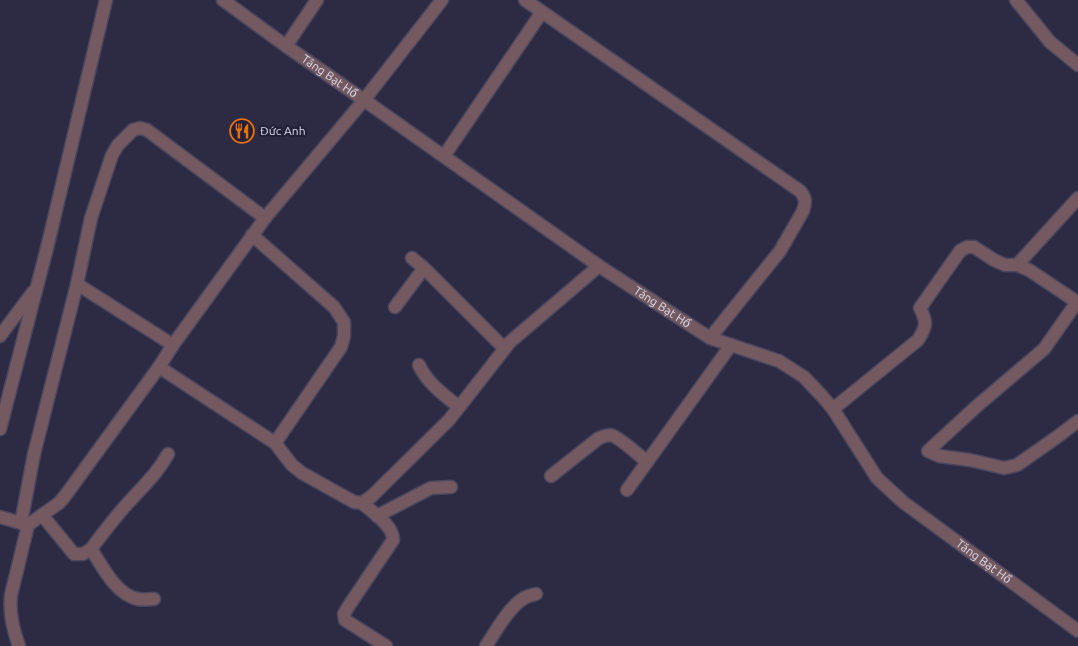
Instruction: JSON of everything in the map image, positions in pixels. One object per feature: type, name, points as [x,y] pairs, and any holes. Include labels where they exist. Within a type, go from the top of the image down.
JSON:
[{"type":"street","points":[[0,430],[106,0]]},
{"type":"street","name":"Tăng Bạt Hổ","points":[[223,0],[599,266],[710,338],[779,361],[804,377],[833,409],[877,478],[903,502],[1078,630]]},
{"type":"street","points":[[286,46],[317,0]]},
{"type":"street","points":[[0,517],[24,524],[42,515],[59,503],[65,496],[252,235],[364,100],[442,0]]},
{"type":"street","points":[[525,0],[800,191],[804,196],[803,211],[780,251],[710,338]]},
{"type":"street","points":[[1016,0],[1050,42],[1078,65]]},
{"type":"street","points":[[444,156],[542,12]]},
{"type":"street","points":[[19,646],[15,636],[10,606],[34,454],[77,284],[91,218],[112,155],[118,145],[133,130],[140,128],[147,130],[265,218]]},
{"type":"street","points":[[1017,266],[1078,198]]},
{"type":"street","points":[[252,235],[334,307],[344,322],[344,336],[341,347],[275,443]]},
{"type":"street","points":[[833,409],[918,340],[926,325],[920,308],[960,251],[967,247],[974,247],[994,260],[1006,265],[1029,270],[1077,302],[1044,349],[928,451],[939,456],[970,460],[1004,468],[1017,465],[1078,421]]},
{"type":"street","points":[[412,258],[504,348]]},
{"type":"street","points":[[159,367],[275,443],[292,465],[302,474],[354,502],[362,503],[368,500],[449,420],[510,342],[599,266]]},
{"type":"street","points":[[394,307],[424,268]]},
{"type":"street","points":[[77,284],[173,345]]},
{"type":"street","points":[[0,336],[36,288]]},
{"type":"street","points":[[627,490],[731,346]]},
{"type":"street","points":[[419,365],[422,373],[430,383],[459,407]]},
{"type":"street","points":[[552,476],[604,436],[611,435],[617,438],[647,462]]},
{"type":"street","points":[[42,515],[74,554],[84,554],[91,549],[128,503],[152,479],[168,454]]},
{"type":"street","points":[[377,516],[431,488],[451,487]]},
{"type":"street","points":[[362,503],[389,527],[394,534],[393,540],[344,614],[345,620],[386,646]]},
{"type":"street","points":[[91,549],[114,585],[130,597],[139,600],[154,599]]},
{"type":"street","points":[[486,646],[519,601],[526,596],[536,594]]},
{"type":"place","name":"Đức Anh","points":[[242,131]]}]
